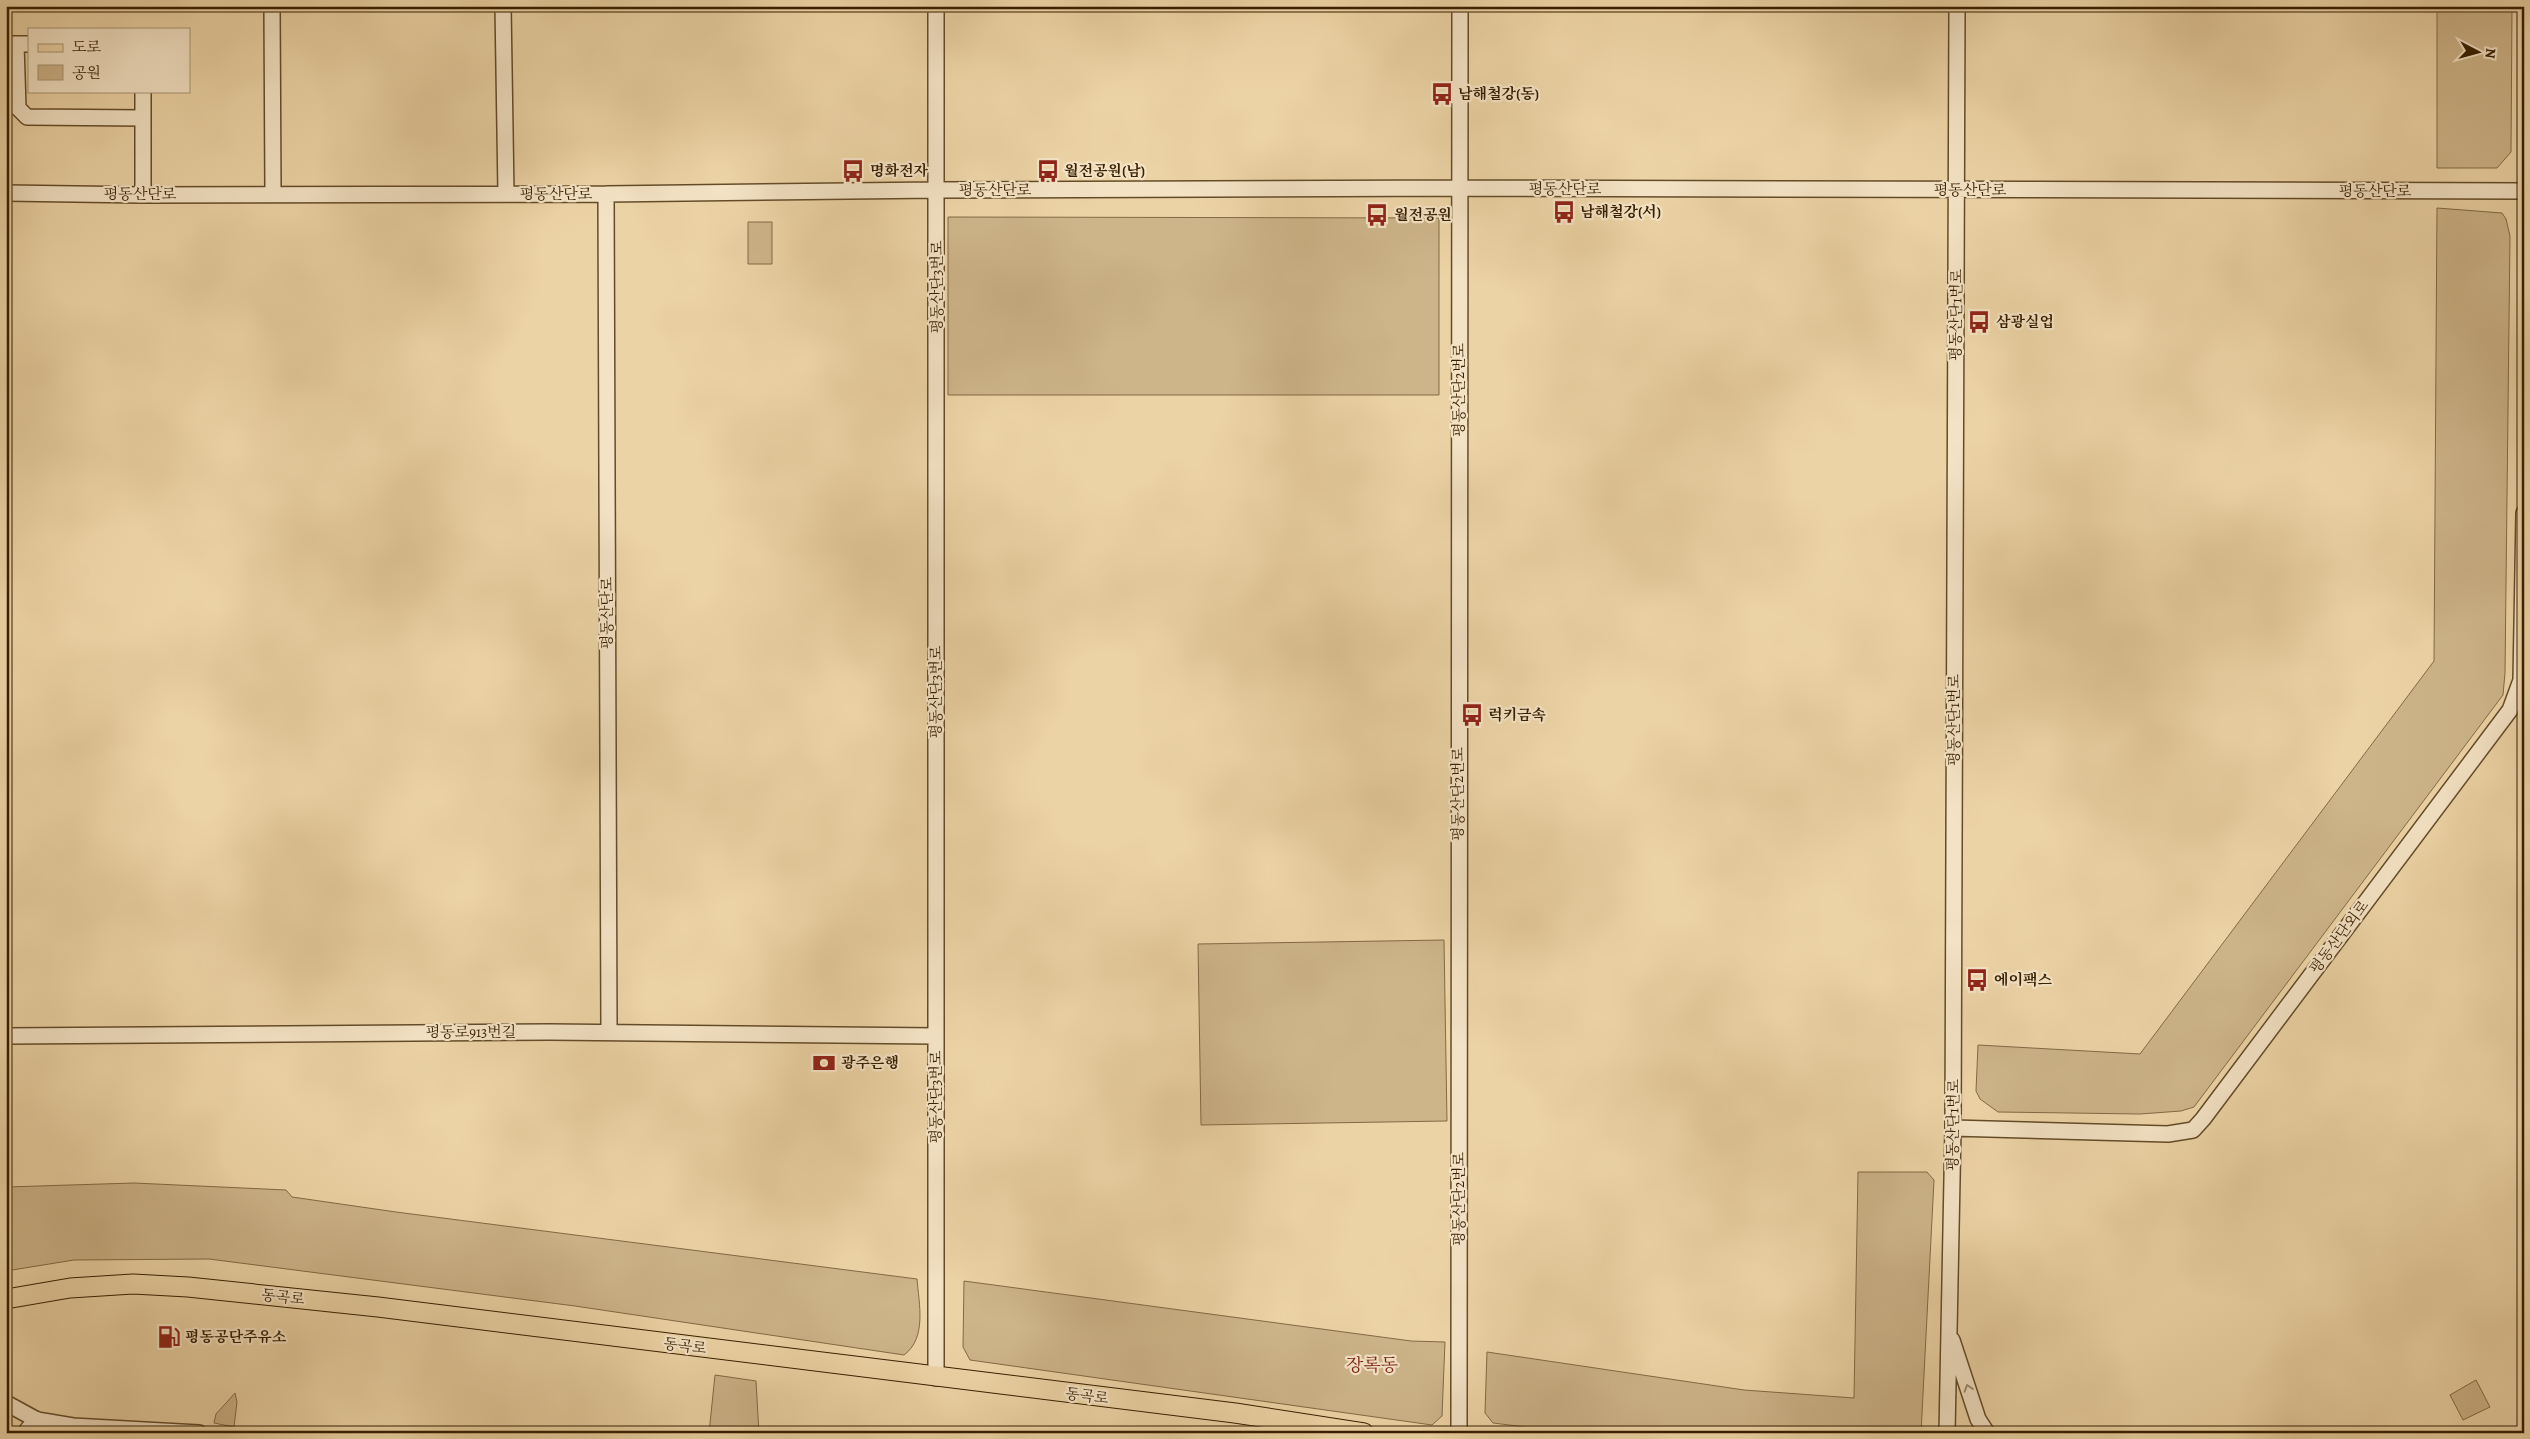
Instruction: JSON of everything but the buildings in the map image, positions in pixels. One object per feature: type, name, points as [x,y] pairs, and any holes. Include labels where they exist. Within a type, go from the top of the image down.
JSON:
[{"type":"main road","name":"동곡로","points":[[6,1299],[70,1288],[134,1284],[188,1287],[378,1307],[936,1378],[1235,1413],[1364,1433]]},
{"type":"street","points":[[272,6],[273,194]]},
{"type":"street","name":"평동산단로","points":[[503,6],[506,194]]},
{"type":"street","name":"평동산단3번로","points":[[936,6],[936,1378]]},
{"type":"street","name":"평동산단2번로","points":[[1459,1433],[1458,560],[1460,6]]},
{"type":"street","name":"평동산단1번로","points":[[1947,1433],[1953,1128],[1958,190],[1957,6]]},
{"type":"street","points":[[17,44],[18,108],[27,117],[143,118]]},
{"type":"street","points":[[143,92],[143,195]]},
{"type":"street","name":"평동산단로","points":[[6,193],[143,195],[606,194],[937,190],[1460,188],[2524,191]]},
{"type":"street","name":"평동산단로","points":[[606,194],[608,1032]]},
{"type":"street","name":"평동산단외로","points":[[1953,1128],[2168,1134],[2193,1130],[2204,1119],[2510,710],[2522,680],[2524,513]]},
{"type":"street","name":"평동로913번길","points":[[6,1036],[608,1032],[936,1036]]},
{"type":"street","points":[[1949,1329],[1978,1419],[1987,1433]]},
{"type":"street","points":[[6,1403],[36,1419],[73,1426],[199,1433]]},
{"type":"street","points":[[26,1433],[36,1419]]},
{"type":"green space","points":[[2437,6],[2512,6],[2511,152],[2497,168],[2437,168]]},
{"type":"green space","points":[[2437,208],[2502,213],[2506,219],[2510,236],[2505,673],[2503,695],[2194,1107],[2181,1111],[2140,1114],[1998,1112],[1980,1099],[1976,1091],[1978,1045],[2140,1054],[2434,661]]},
{"type":"green space","points":[[948,217],[1439,218],[1439,395],[948,395]]},
{"type":"green space","points":[[748,222],[772,222],[772,264],[748,264]]},
{"type":"green space","points":[[1444,940],[1447,1121],[1201,1125],[1198,944]]},
{"type":"green space","points":[[1858,1172],[1927,1172],[1934,1180],[1921,1433],[1574,1433],[1493,1423],[1485,1413],[1487,1352],[1744,1390],[1854,1398]]},
{"type":"green space","points":[[134,1183],[286,1190],[292,1197],[396,1212],[917,1279],[920,1310],[919,1330],[911,1348],[904,1355],[575,1306],[209,1259],[74,1260],[6,1271],[6,1187]]},
{"type":"green space","points":[[964,1281],[1411,1341],[1445,1342],[1442,1416],[1432,1425],[970,1360],[963,1347]]},
{"type":"green space","points":[[715,1375],[756,1381],[759,1433],[709,1433]]},
{"type":"green space","points":[[2476,1380],[2490,1407],[2463,1420],[2450,1395]]},
{"type":"green space","points":[[235,1393],[237,1402],[234,1427],[214,1423],[216,1414]]},
{"type":"place","name":"남해철강(동)","points":[[1442,94]]},
{"type":"place","name":"명화전자","points":[[853,171]]},
{"type":"place","name":"월전공원(남)","points":[[1048,171]]},
{"type":"place","name":"남해철강(서)","points":[[1564,212]]},
{"type":"place","name":"월전공원","points":[[1377,215]]},
{"type":"place","name":"삼광실업","points":[[1979,322]]},
{"type":"place","name":"럭키금속","points":[[1472,715]]},
{"type":"place","name":"에이팩스","points":[[1977,980]]},
{"type":"place","name":"광주은행","points":[[824,1063]]},
{"type":"place","name":"평동공단주유소","points":[[169,1337]]},
{"type":"district","name":"장록동","points":[[1372,1365]]}]
